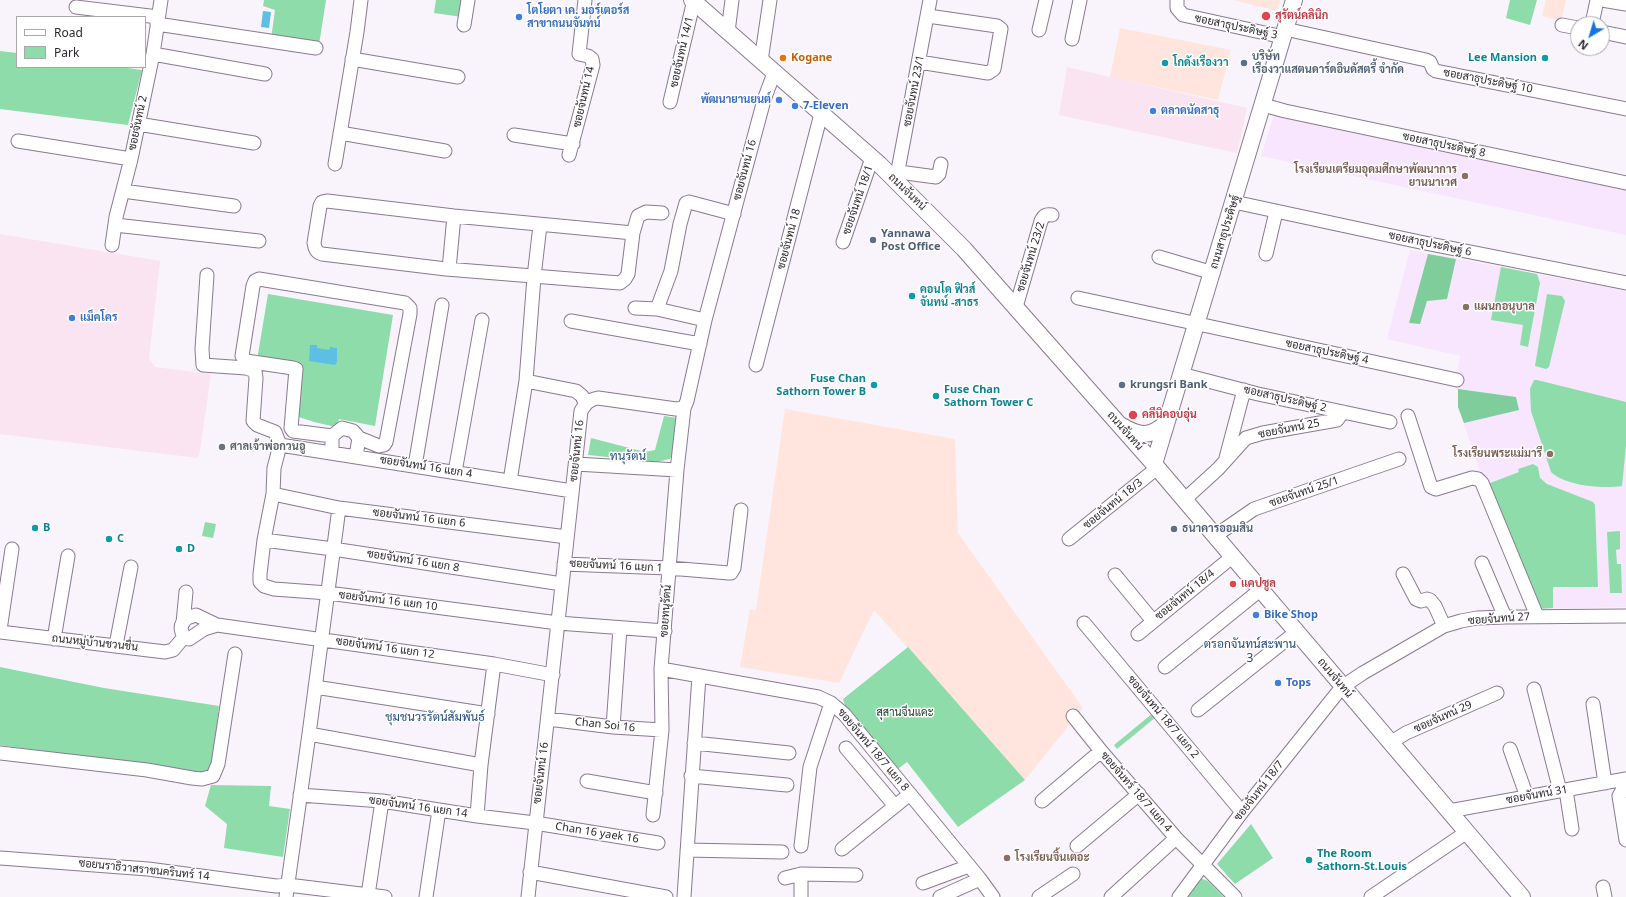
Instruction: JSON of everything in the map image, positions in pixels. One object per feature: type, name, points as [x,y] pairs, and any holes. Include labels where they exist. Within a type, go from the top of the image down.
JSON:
[{"type":"main road","name":"ถนนจันทน์","points":[[693,0],[821,114],[872,158],[897,176],[1016,307],[1156,466],[1342,687],[1467,832],[1518,896]]},
{"type":"main road","name":"ถนนสาธุประดิษฐ์","points":[[1156,466],[1166,423],[1294,0]]},
{"type":"main road","points":[[1118,423],[1136,433],[1146,434],[1158,430],[1166,423]]},
{"type":"street","name":"ซอยจันทน์ 2","points":[[112,245],[115,225],[153,54],[161,0]]},
{"type":"street","points":[[335,164],[361,0]]},
{"type":"street","points":[[464,25],[468,0]]},
{"type":"street","name":"ซอยจันทน์ 14","points":[[514,135],[571,150],[593,65],[592,59],[588,56],[579,54],[585,0]]},
{"type":"street","name":"ซอยจันทน์ 14/1","points":[[670,102],[693,0]]},
{"type":"street","points":[[728,32],[732,0]]},
{"type":"street","points":[[761,60],[770,0]]},
{"type":"street","name":"ซอยจันทน์ 23/1","points":[[897,176],[930,0]]},
{"type":"street","points":[[1039,30],[1046,0]]},
{"type":"street","points":[[1072,39],[1080,0]]},
{"type":"street","name":"ซอยสาธุประดิษฐ์ 3","points":[[1177,0],[1177,8],[1183,16],[1284,33]]},
{"type":"street","points":[[1593,16],[1596,0]]},
{"type":"street","points":[[1602,0],[1626,4]]},
{"type":"street","points":[[76,7],[128,16]]},
{"type":"street","points":[[919,62],[988,73],[994,69],[1001,29],[997,26],[928,16]]},
{"type":"street","points":[[146,19],[316,48]]},
{"type":"street","points":[[1562,25],[1570,26]]},
{"type":"street","name":"ซอยสาธุประดิษฐ์ 10","points":[[1284,33],[1426,60],[1430,62],[1433,69],[1436,71],[1626,109]]},
{"type":"street","points":[[1610,34],[1626,38]]},
{"type":"street","points":[[153,54],[265,74]]},
{"type":"street","points":[[352,59],[458,77]]},
{"type":"street","name":"ซอยจันทน์ 16","points":[[684,408],[705,320],[764,100],[774,73]]},
{"type":"street","name":"ซอยสาธุประดิษฐ์ 8","points":[[1263,105],[1285,111],[1626,183]]},
{"type":"street","name":"ซอยจันทน์ 18","points":[[756,365],[821,114]]},
{"type":"street","points":[[138,124],[254,143]]},
{"type":"street","points":[[340,133],[446,151]]},
{"type":"street","points":[[18,141],[130,159]]},
{"type":"street","name":"ซอยจันทน์ 18/1","points":[[843,242],[872,158]]},
{"type":"street","points":[[897,176],[936,177],[939,174],[941,164]]},
{"type":"street","points":[[123,191],[234,206]]},
{"type":"street","points":[[633,233],[454,216],[327,200],[322,202],[320,206],[314,243],[315,249],[322,254],[534,278],[620,283],[628,274],[633,233],[638,216],[646,212],[662,213]]},
{"type":"street","points":[[657,309],[672,271],[685,204],[689,202],[734,214]]},
{"type":"street","name":"ซอยสาธุประดิษฐ์ 6","points":[[1234,202],[1442,247],[1626,283]]},
{"type":"street","points":[[1266,254],[1276,212]]},
{"type":"street","name":"ซอยจันทน์ 23/2","points":[[1016,307],[1041,221],[1043,216],[1047,214],[1052,215]]},
{"type":"street","points":[[449,269],[454,216]]},
{"type":"street","points":[[115,225],[259,241]]},
{"type":"street","points":[[510,481],[526,381],[534,278],[540,225]]},
{"type":"street","points":[[1159,257],[1212,273]]},
{"type":"street","points":[[207,275],[202,349],[203,365],[246,368],[254,371],[256,378],[253,421],[257,425],[275,432],[280,445],[274,468],[273,494],[264,540]]},
{"type":"street","points":[[259,279],[405,303],[410,308],[386,442],[384,445],[379,446],[359,438],[353,431],[342,428],[332,436],[293,431],[291,428],[296,369],[246,361],[243,359],[242,356],[255,281],[259,279]]},
{"type":"street","name":"ซอยสาธุประดิษฐ์ 4","points":[[1078,298],[1196,325],[1457,380]]},
{"type":"street","points":[[415,466],[442,305]]},
{"type":"street","points":[[635,308],[657,309],[705,320]]},
{"type":"street","points":[[455,472],[482,320]]},
{"type":"street","points":[[572,322],[700,344]]},
{"type":"street","name":"ซอยสาธุประดิษฐ์ 2","points":[[1181,374],[1244,390],[1390,422]]},
{"type":"street","points":[[526,381],[576,391],[582,396],[586,403],[590,399],[598,398],[676,409],[684,408]]},
{"type":"street","points":[[1226,460],[1244,390]]},
{"type":"street","name":"ซอยจันทน์ 16","points":[[528,897],[581,411],[586,403]]},
{"type":"street","name":"ซอยทนุรัตน์","points":[[652,815],[656,792],[662,730],[661,669],[677,470],[684,408]]},
{"type":"street","name":"ซอยจันทน์ 25","points":[[1184,500],[1226,460],[1246,438],[1263,433],[1337,420],[1343,412]]},
{"type":"street","points":[[1408,416],[1431,487],[1436,489],[1472,478],[1478,479],[1482,483],[1537,616]]},
{"type":"street","points":[[332,436],[332,452]]},
{"type":"street","points":[[356,456],[359,438]]},
{"type":"street","name":"ซอยจันทน์ 16 แยก 4","points":[[280,445],[572,491]]},
{"type":"street","name":"ซอยจันทน์ 25/1","points":[[1215,536],[1254,509],[1399,459]]},
{"type":"street","points":[[576,464],[677,470]]},
{"type":"street","name":"ซอยจันทน์ 18/3","points":[[1069,539],[1156,466]]},
{"type":"street","name":"ซอยจันทน์ 16 แยก 6","points":[[273,494],[339,508],[567,537]]},
{"type":"street","points":[[287,891],[339,508]]},
{"type":"street","name":"ซอยจันทน์ 16 แยก 1","points":[[564,564],[669,568],[731,573],[734,568],[741,510]]},
{"type":"street","name":"ซอยจันทน์ 16 แยก 8","points":[[264,540],[562,584]]},
{"type":"street","name":"ซอยจันทน์ 16 แยก 10","points":[[264,540],[260,582],[263,585],[274,588],[328,593],[558,623],[665,631]]},
{"type":"street","points":[[0,631],[12,549]]},
{"type":"street","points":[[54,639],[68,556]]},
{"type":"street","name":"ซอยจันทน์ 18/4","points":[[1138,634],[1232,557]]},
{"type":"street","points":[[1482,563],[1505,617]]},
{"type":"street","points":[[116,645],[131,567]]},
{"type":"street","points":[[1403,574],[1416,599],[1421,601],[1427,599],[1433,603],[1444,626]]},
{"type":"street","points":[[1115,575],[1153,621]]},
{"type":"street","points":[[1165,667],[1260,590]]},
{"type":"street","points":[[184,637],[181,632],[186,592]]},
{"type":"street","points":[[183,623],[187,618],[196,615],[217,625]]},
{"type":"street","name":"ซอยจันทน์ 27","points":[[1342,687],[1363,673],[1444,626],[1477,618],[1626,616]]},
{"type":"street","name":"ซอยจันทน์ 18/7 แยก 2","points":[[1084,623],[1242,812]]},
{"type":"street","name":"ถนนหมู่บ้านชวนชื่น","points":[[0,631],[165,652],[173,650],[184,637],[189,639],[204,629],[217,625]]},
{"type":"street","name":"ซอยจันทน์ 16 แยก 12","points":[[217,625],[494,664],[553,675]]},
{"type":"street","points":[[613,727],[620,628]]},
{"type":"street","points":[[1198,710],[1296,632]]},
{"type":"street","points":[[0,753],[147,770],[192,778],[202,779],[213,776],[218,764],[235,654]]},
{"type":"street","points":[[477,816],[481,764],[494,664]]},
{"type":"street","name":"ซอยจันทน์ 18/7 แยก 8","points":[[661,669],[818,697],[831,703],[844,714],[980,879],[993,897]]},
{"type":"street","points":[[684,897],[691,776],[699,676]]},
{"type":"street","points":[[315,686],[488,714]]},
{"type":"street","name":"ซอยจันทน์ 18/7","points":[[1178,897],[1242,812],[1342,687]]},
{"type":"street","points":[[1534,689],[1563,790],[1572,829]]},
{"type":"street","name":"ซอยจันทน์ 29","points":[[1390,743],[1406,733],[1497,693]]},
{"type":"street","points":[[801,846],[810,767],[831,703]]},
{"type":"street","points":[[1593,704],[1605,783]]},
{"type":"street","name":"ซอยจันทร์ 18/7 แยก 4","points":[[1074,716],[1101,751],[1176,838],[1235,897]]},
{"type":"street","name":"Chan Soi 16","points":[[548,719],[613,727],[662,730]]},
{"type":"street","points":[[309,734],[481,764]]},
{"type":"street","points":[[694,743],[789,752]]},
{"type":"street","points":[[846,748],[895,806]]},
{"type":"street","points":[[1510,749],[1527,796]]},
{"type":"street","points":[[1042,801],[1101,751]]},
{"type":"street","points":[[691,776],[786,785]]},
{"type":"street","points":[[1624,780],[1623,789],[1619,796],[1626,840]]},
{"type":"street","name":"ซอยจันทน์ 31","points":[[1449,811],[1624,780]]},
{"type":"street","points":[[587,782],[656,792]]},
{"type":"street","points":[[842,849],[910,794]]},
{"type":"street","points":[[1077,846],[1139,794]]},
{"type":"street","name":"ซอยจันทน์ 16 แยก 14","points":[[300,795],[382,801],[477,816],[535,823]]},
{"type":"street","points":[[368,895],[382,801]]},
{"type":"street","points":[[426,897],[439,810]]},
{"type":"street","name":"Chan 16 yaek 16","points":[[535,823],[658,843]]},
{"type":"street","points":[[1371,897],[1467,832]]},
{"type":"street","points":[[1111,897],[1176,838]]},
{"type":"street","points":[[687,850],[782,852]]},
{"type":"street","name":"ซอยนราธิวาสราชนครินทร์ 14","points":[[0,858],[148,869],[276,886],[287,891],[385,897]]},
{"type":"street","points":[[923,883],[969,866]]},
{"type":"street","points":[[530,872],[666,897]]},
{"type":"street","points":[[801,874],[801,897]]},
{"type":"street","points":[[785,878],[801,874],[856,875]]},
{"type":"street","points":[[1038,897],[1073,874]]},
{"type":"street","points":[[940,897],[980,879]]},
{"type":"shaded area","points":[[1234,0],[1280,0],[1277,11]]},
{"type":"shaded area","points":[[1546,0],[1566,0],[1561,21],[1542,16]]},
{"type":"shaded area","name":"โกดังเรืองวา","points":[[1120,28],[1231,50],[1218,100],[1110,77]]},
{"type":"shaded area","name":"ตลาดนัดสาธุ","points":[[1067,67],[1247,108],[1237,153],[1059,115]]},
{"type":"shaded area","name":"โรงเรียนเตรียมอุดมศึกษาพัฒนาการ ยานนาเวศ","points":[[1275,112],[1626,186],[1626,235],[1261,156]]},
{"type":"shaded area","name":"แม็คโคร","points":[[0,234],[160,261],[149,359],[155,367],[211,374],[198,458],[0,434]]},
{"type":"shaded area","name":"โรงเรียนพระแม่มารี","points":[[1410,250],[1626,291],[1626,607],[1535,609],[1487,492],[1458,407],[1457,374],[1460,356],[1387,339]]},
{"type":"shaded area","points":[[785,409],[955,439],[958,533],[1083,708],[1025,780],[874,610],[839,683],[740,667],[750,609],[756,610]]},
{"type":"green space","points":[[264,0],[326,0],[319,45],[271,39],[275,10],[263,6]]},
{"type":"green space","points":[[436,0],[464,0],[462,17],[434,13]]},
{"type":"green space","points":[[1510,0],[1537,0],[1530,25],[1506,18]]},
{"type":"green space","points":[[0,51],[16,53],[16,68],[127,68],[142,70],[128,125],[0,109]]},
{"type":"green space","points":[[1428,254],[1456,259],[1447,299],[1427,301],[1420,324],[1409,323]]},
{"type":"green space","points":[[1501,267],[1537,274],[1540,283],[1528,347],[1520,345],[1523,325],[1491,320]]},
{"type":"green space","points":[[268,294],[393,315],[375,426],[339,419],[336,427],[296,416],[300,371],[257,360]]},
{"type":"green space","points":[[1547,294],[1562,296],[1565,301],[1549,367],[1546,369],[1535,366]]},
{"type":"green space","points":[[1534,380],[1626,402],[1626,446],[1622,486],[1595,487],[1566,481],[1551,472],[1531,411],[1530,389]]},
{"type":"green space","points":[[1458,389],[1516,397],[1519,410],[1464,423],[1458,407]]},
{"type":"green space","points":[[664,416],[677,418],[675,448],[670,459],[656,462],[588,455],[591,438],[645,452],[655,450]]},
{"type":"green space","points":[[1533,464],[1538,467],[1540,478],[1547,484],[1593,502],[1595,505],[1598,587],[1553,587],[1553,608],[1535,609],[1485,485],[1519,472],[1518,469]]},
{"type":"green space","points":[[205,522],[216,524],[213,538],[202,536]]},
{"type":"green space","points":[[1620,531],[1620,549],[1616,550],[1617,564],[1621,564],[1622,593],[1610,593],[1607,532]]},
{"type":"green space","name":"สุสานจีนแคะ","points":[[908,647],[1025,780],[958,827],[907,762],[894,772],[848,715],[843,699]]},
{"type":"green space","points":[[0,667],[104,688],[219,706],[212,765],[203,773],[0,745]]},
{"type":"green space","points":[[1153,713],[1156,717],[1117,749],[1114,745]]},
{"type":"green space","points":[[211,785],[271,786],[269,806],[290,809],[283,857],[224,848],[227,824],[205,806]]},
{"type":"green space","points":[[1251,824],[1273,858],[1235,884],[1217,864]]},
{"type":"green space","points":[[1200,878],[1208,881],[1224,897],[1182,897]]},
{"type":"water","points":[[263,11],[271,12],[269,28],[261,27]]},
{"type":"water","points":[[310,345],[317,345],[317,348],[329,350],[330,347],[337,348],[337,362],[335,365],[309,361]]},
{"type":"place","name":"สุรัตน์คลินิก","points":[[1266,16]]},
{"type":"place","name":"โตโยตา เค. มอร์เตอร์ส สาขาถนนจันทน์","points":[[519,17]]},
{"type":"place","name":"Kogane","points":[[783,58]]},
{"type":"place","name":"Lee Mansion","points":[[1545,58]]},
{"type":"place","name":"โกดังเรืองวา","points":[[1165,63]]},
{"type":"place","name":"บริษัท เรืองวาแสตนดาร์ดอินดัสตรี้ จำกัด","points":[[1244,63]]},
{"type":"place","name":"พัฒนายานยนต์","points":[[779,100]]},
{"type":"place","name":"7-Eleven","points":[[795,106]]},
{"type":"place","name":"ตลาดนัดสาธุ","points":[[1153,111]]},
{"type":"place","name":"โรงเรียนเตรียมอุดมศึกษาพัฒนาการ ยานนาเวศ","points":[[1465,176]]},
{"type":"place","name":"Yannawa Post Office","points":[[873,240]]},
{"type":"place","name":"คอนโด ฟิวส์ จันทน์ -สาธร","points":[[912,296]]},
{"type":"place","name":"แผนกอนุบาล","points":[[1466,307]]},
{"type":"place","name":"แม็คโคร","points":[[72,318]]},
{"type":"place","name":"Fuse Chan Sathorn Tower B","points":[[874,385]]},
{"type":"place","name":"krungsri Bank","points":[[1122,385]]},
{"type":"place","name":"Fuse Chan Sathorn Tower C","points":[[936,396]]},
{"type":"place","name":"คลีนิคอบอุ่น","points":[[1133,415]]},
{"type":"place","name":"ศาลเจ้าพ่อกวนอู","points":[[222,447]]},
{"type":"place","name":"โรงเรียนพระแม่มารี","points":[[1550,454]]},
{"type":"place","name":"B","points":[[35,528]]},
{"type":"place","name":"ธนาคารออมสิน","points":[[1174,529]]},
{"type":"place","name":"C","points":[[109,539]]},
{"type":"place","name":"D","points":[[179,549]]},
{"type":"place","name":"แคปซูล","points":[[1233,584]]},
{"type":"place","name":"Bike Shop","points":[[1256,615]]},
{"type":"place","name":"Tops","points":[[1278,683]]},
{"type":"place","name":"โรงเรียนจิ้นเตอะ","points":[[1007,858]]},
{"type":"place","name":"The Room Sathorn-St.Louis","points":[[1309,860]]},
{"type":"district","name":"ทนุรัตน์","points":[[628,457]]},
{"type":"district","name":"ตรอกจันทน์สะพาน 3","points":[[1250,652]]},
{"type":"district","name":"ชุมชนวรรัตน์สัมพันธ์","points":[[435,718]]}]
